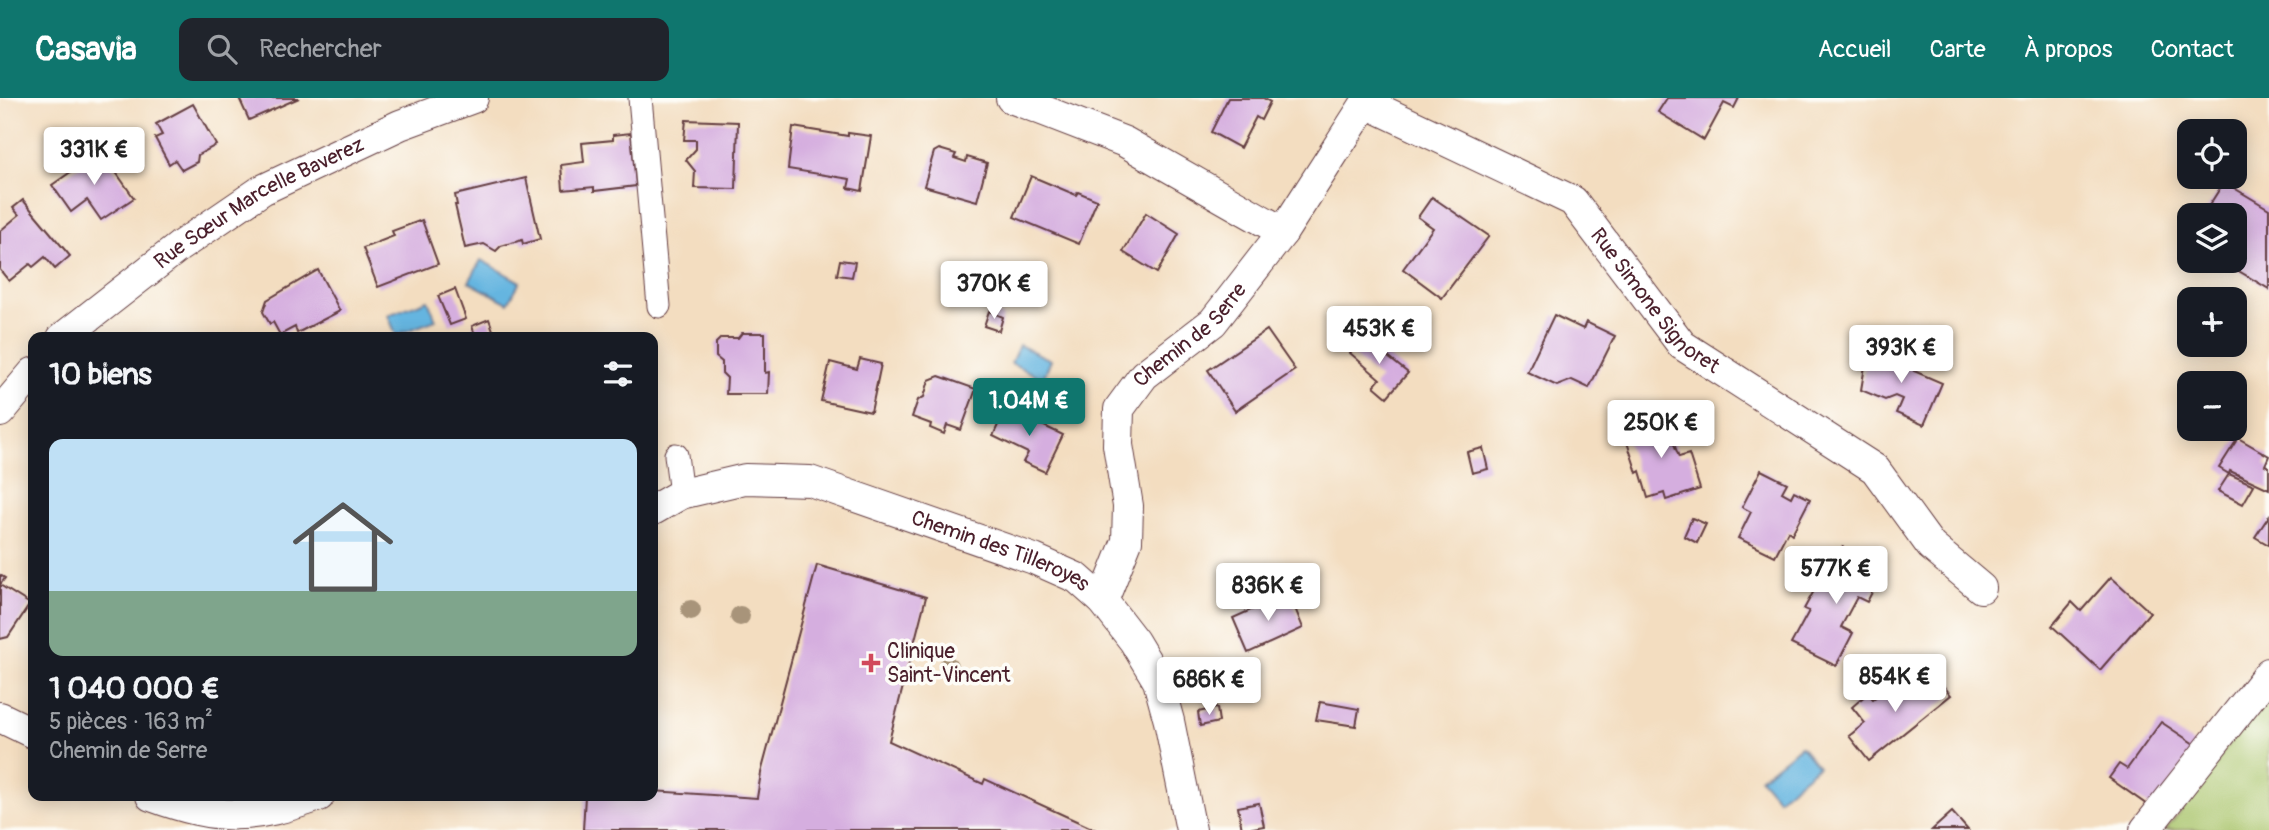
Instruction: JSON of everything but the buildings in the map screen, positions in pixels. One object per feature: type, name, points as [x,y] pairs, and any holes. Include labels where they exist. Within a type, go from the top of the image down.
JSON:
[{"type":"street","name":"Rue Sœur Marcelle Baverez","points":[[70,332],[180,246],[262,190],[400,125],[473,98]]},
{"type":"street","points":[[640,98],[659,306]]},
{"type":"street","points":[[1011,98],[1125,142],[1283,232]]},
{"type":"street","name":"Chemin de Serre","points":[[1103,601],[1127,541],[1128,506],[1118,445],[1119,409],[1144,375],[1213,322],[1283,232],[1368,101]]},
{"type":"street","name":"Rue Simone Signoret","points":[[1368,101],[1573,201],[1682,345],[1875,469],[1931,546],[1981,588]]},
{"type":"street","points":[[0,412],[28,379]]},
{"type":"street","points":[[676,455],[681,494]]},
{"type":"street","name":"Chemin des Tilleroyes","points":[[658,507],[681,494],[745,479],[810,481],[1034,559],[1077,579],[1103,601],[1134,641],[1158,681],[1191,830]]},
{"type":"street","points":[[2146,830],[2269,673]]},
{"type":"street","points":[[0,717],[28,731]]},
{"type":"street","points":[[165,801],[197,812],[243,816],[305,801]]},
{"type":"green space","points":[[2269,689],[2269,830],[2165,830],[2176,817]]},
{"type":"water","points":[[481,260],[520,282],[508,303],[469,282]]},
{"type":"water","points":[[428,300],[436,320],[404,332],[395,332],[388,315]]},
{"type":"water","points":[[1019,345],[1051,360],[1043,379],[1011,363]]},
{"type":"water","points":[[1801,746],[1818,766],[1778,799],[1760,778]]},
{"type":"place","name":"Clinique Saint-Vincent","points":[[871,663]]}]
